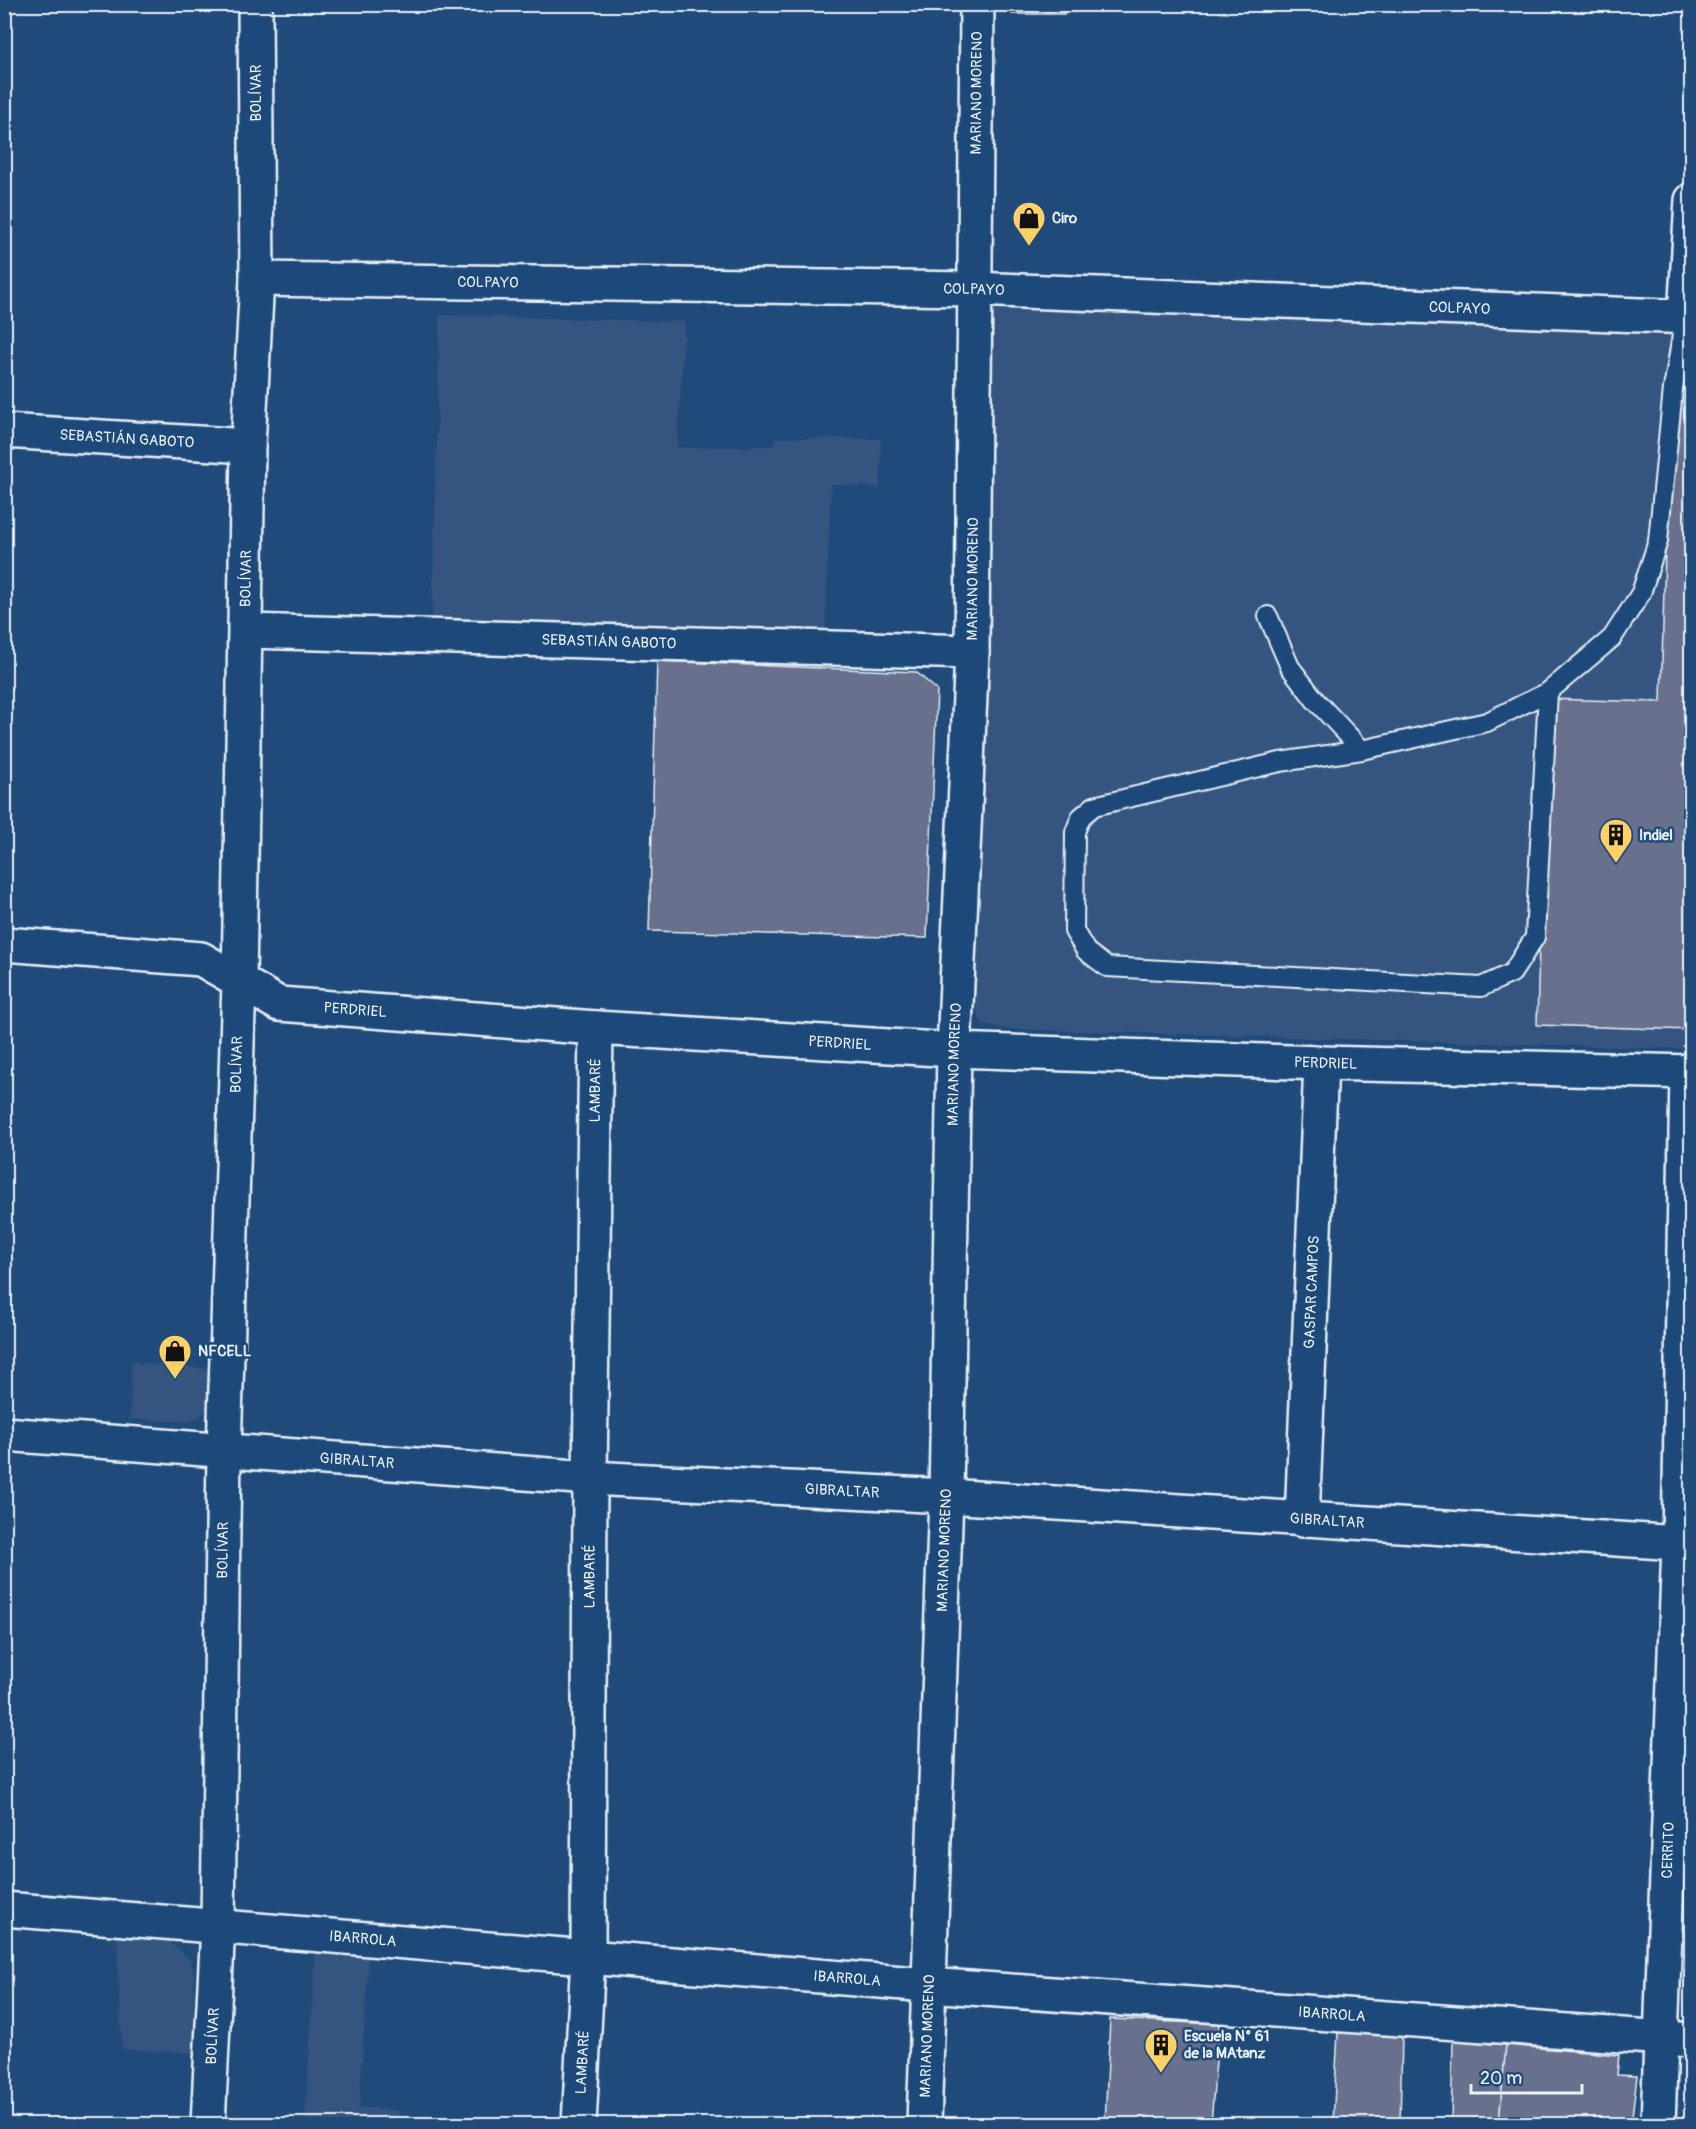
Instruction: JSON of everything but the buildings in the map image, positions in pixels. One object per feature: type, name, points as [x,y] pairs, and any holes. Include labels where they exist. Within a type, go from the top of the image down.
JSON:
[{"type":"street","name":"BOLÍVAR","points":[[208,2124],[218,1925],[224,1450],[239,982],[248,446],[256,279],[255,4]]},
{"type":"street","name":"MARIANO MORENO","points":[[924,2124],[946,1496],[954,1050],[972,652],[977,4]]},
{"type":"street","points":[[1688,317],[1692,200]]},
{"type":"street","name":"COLPAYO","points":[[256,279],[973,290],[1688,317]]},
{"type":"street","name":"SEBASTIÁN GABOTO","points":[[4,431],[248,446]]},
{"type":"street","name":"SEBASTIÁN GABOTO","points":[[246,631],[972,652]]},
{"type":"street","name":"PERDRIEL","points":[[4,944],[201,959],[279,1005],[596,1028],[954,1050],[1321,1063],[1689,1072]]},
{"type":"street","name":"LAMBARÉ","points":[[579,2124],[588,1957],[590,1478],[596,1028]]},
{"type":"street","name":"GASPAR CAMPOS","points":[[1302,1520],[1321,1063]]},
{"type":"street","name":"CERRITO","points":[[1658,2124],[1677,2039],[1679,1543],[1689,1072]]},
{"type":"street","name":"GIBRALTAR","points":[[4,1434],[590,1478],[946,1496],[1679,1543]]},
{"type":"street","name":"IBARROLA","points":[[4,1909],[928,1985],[1677,2039]]},
{"type":"lane","points":[[1548,692],[1535,937],[1512,973],[1481,987],[1107,967],[1086,951],[1074,930],[1075,832],[1081,817],[1094,806],[1280,762],[1362,750],[1487,722],[1548,692],[1612,638],[1641,593],[1658,541],[1673,389],[1688,317]]},
{"type":"lane","points":[[1268,616],[1290,667],[1315,700],[1362,750]]},
{"type":"shaded area","points":[[991,308],[1691,324],[1691,1049],[1006,1029],[982,1023],[973,1003]]},
{"type":"shaded area","points":[[440,315],[685,322],[677,448],[774,446],[775,438],[881,439],[880,488],[831,484],[825,632],[432,620]]},
{"type":"shaded area","points":[[131,1362],[209,1369],[208,1410],[191,1422],[130,1419]]},
{"type":"shaded area","points":[[117,1938],[168,1940],[190,1960],[194,1973],[193,2053],[122,2049]]},
{"type":"shaded area","points":[[316,1949],[369,1953],[359,2107],[399,2111],[398,2124],[233,2124],[234,2115],[305,2120]]},
{"type":"place","name":"Ciro","points":[[1029,247]]},
{"type":"place","name":"Indiel","points":[[1616,864]]},
{"type":"place","name":"NFCELL","points":[[175,1380]]},
{"type":"place","name":"Escuela N° 61 de la MAtanz","points":[[1161,2074]]}]
